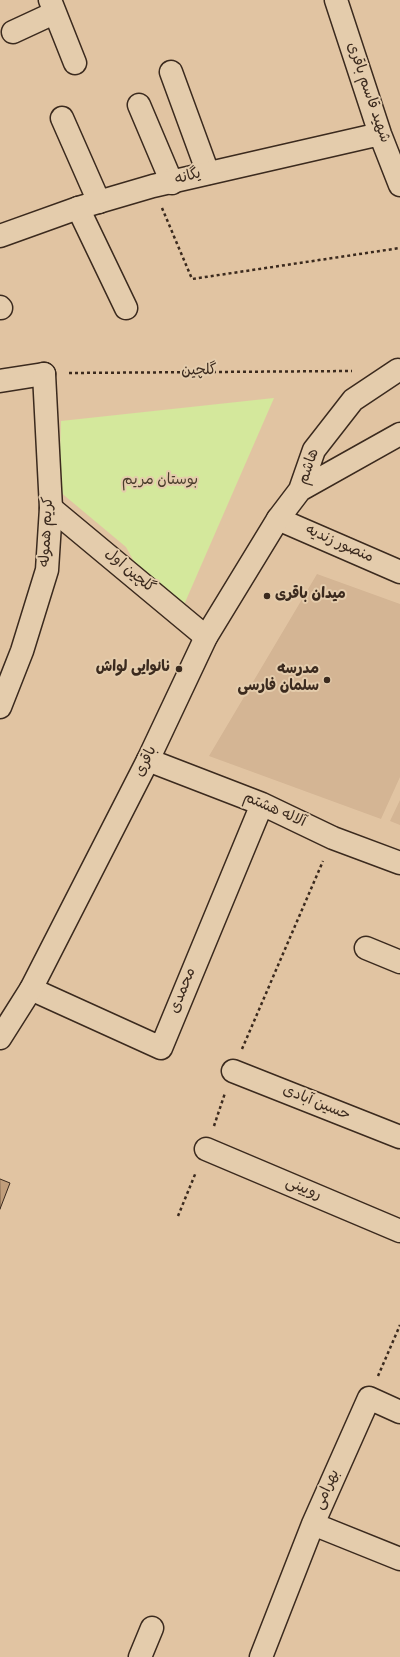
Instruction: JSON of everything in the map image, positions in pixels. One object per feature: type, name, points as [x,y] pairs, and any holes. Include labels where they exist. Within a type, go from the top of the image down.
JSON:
[{"type":"street","name":"شهید قاسم باقری","points":[[336,0],[380,134],[400,185]]},
{"type":"street","points":[[13,32],[52,6],[75,63]]},
{"type":"street","points":[[171,72],[208,173]]},
{"type":"street","points":[[139,106],[162,184]]},
{"type":"street","points":[[62,118],[99,202]]},
{"type":"street","name":"یگانه","points":[[0,236],[78,208],[162,184],[380,134]]},
{"type":"street","points":[[78,208],[126,308]]},
{"type":"street","name":"هاشم","points":[[300,490],[314,450],[353,400],[399,371]]},
{"type":"street","points":[[0,381],[44,374]]},
{"type":"street","name":"کریم هموله","points":[[0,707],[22,651],[48,570],[51,508],[44,374]]},
{"type":"street","name":"هاشم","points":[[300,490],[400,434]]},
{"type":"street","name":"باقری","points":[[0,1038],[31,990],[148,760],[206,637],[278,519],[300,490]]},
{"type":"street","name":"گلچین اول","points":[[51,508],[206,637]]},
{"type":"street","name":"منصور زندیه","points":[[278,519],[400,572]]},
{"type":"street","name":"آلاله هشتم","points":[[148,760],[262,804],[333,838],[400,863]]},
{"type":"street","name":"محمدی","points":[[31,990],[161,1048],[262,804]]},
{"type":"street","points":[[366,948],[400,962]]},
{"type":"street","name":"حسین آبادی","points":[[233,1071],[400,1137]]},
{"type":"street","name":"رویینی","points":[[206,1149],[400,1231]]},
{"type":"street","points":[[369,1398],[400,1412]]},
{"type":"street","name":"بهرامی","points":[[261,1657],[313,1524],[369,1398]]},
{"type":"street","points":[[313,1524],[400,1559]]},
{"type":"street","points":[[140,1657],[152,1628]]},
{"type":"path","points":[[162,184],[192,279],[400,248]]},
{"type":"path","name":"گلچین","points":[[44,374],[359,370]]},
{"type":"path","points":[[178,1216],[206,1149],[233,1071],[333,838]]},
{"type":"path","points":[[369,1398],[400,1325]]},
{"type":"shaded area","name":"مدرسه سلمان فارسی","points":[[317,574],[400,604],[400,777],[381,819],[209,756]]},
{"type":"shaded area","points":[[400,800],[400,825],[390,821]]},
{"type":"green space","name":"بوستان مریم","points":[[274,398],[183,607],[143,578],[126,547],[59,491],[61,421]]},
{"type":"building","points":[[0,1179],[10,1183],[0,1209]]},
{"type":"place","name":"میدان باقری","points":[[267,596]]},
{"type":"place","name":"نانوایی لواش","points":[[179,669]]},
{"type":"place","name":"مدرسه سلمان فارسی","points":[[327,680]]}]
